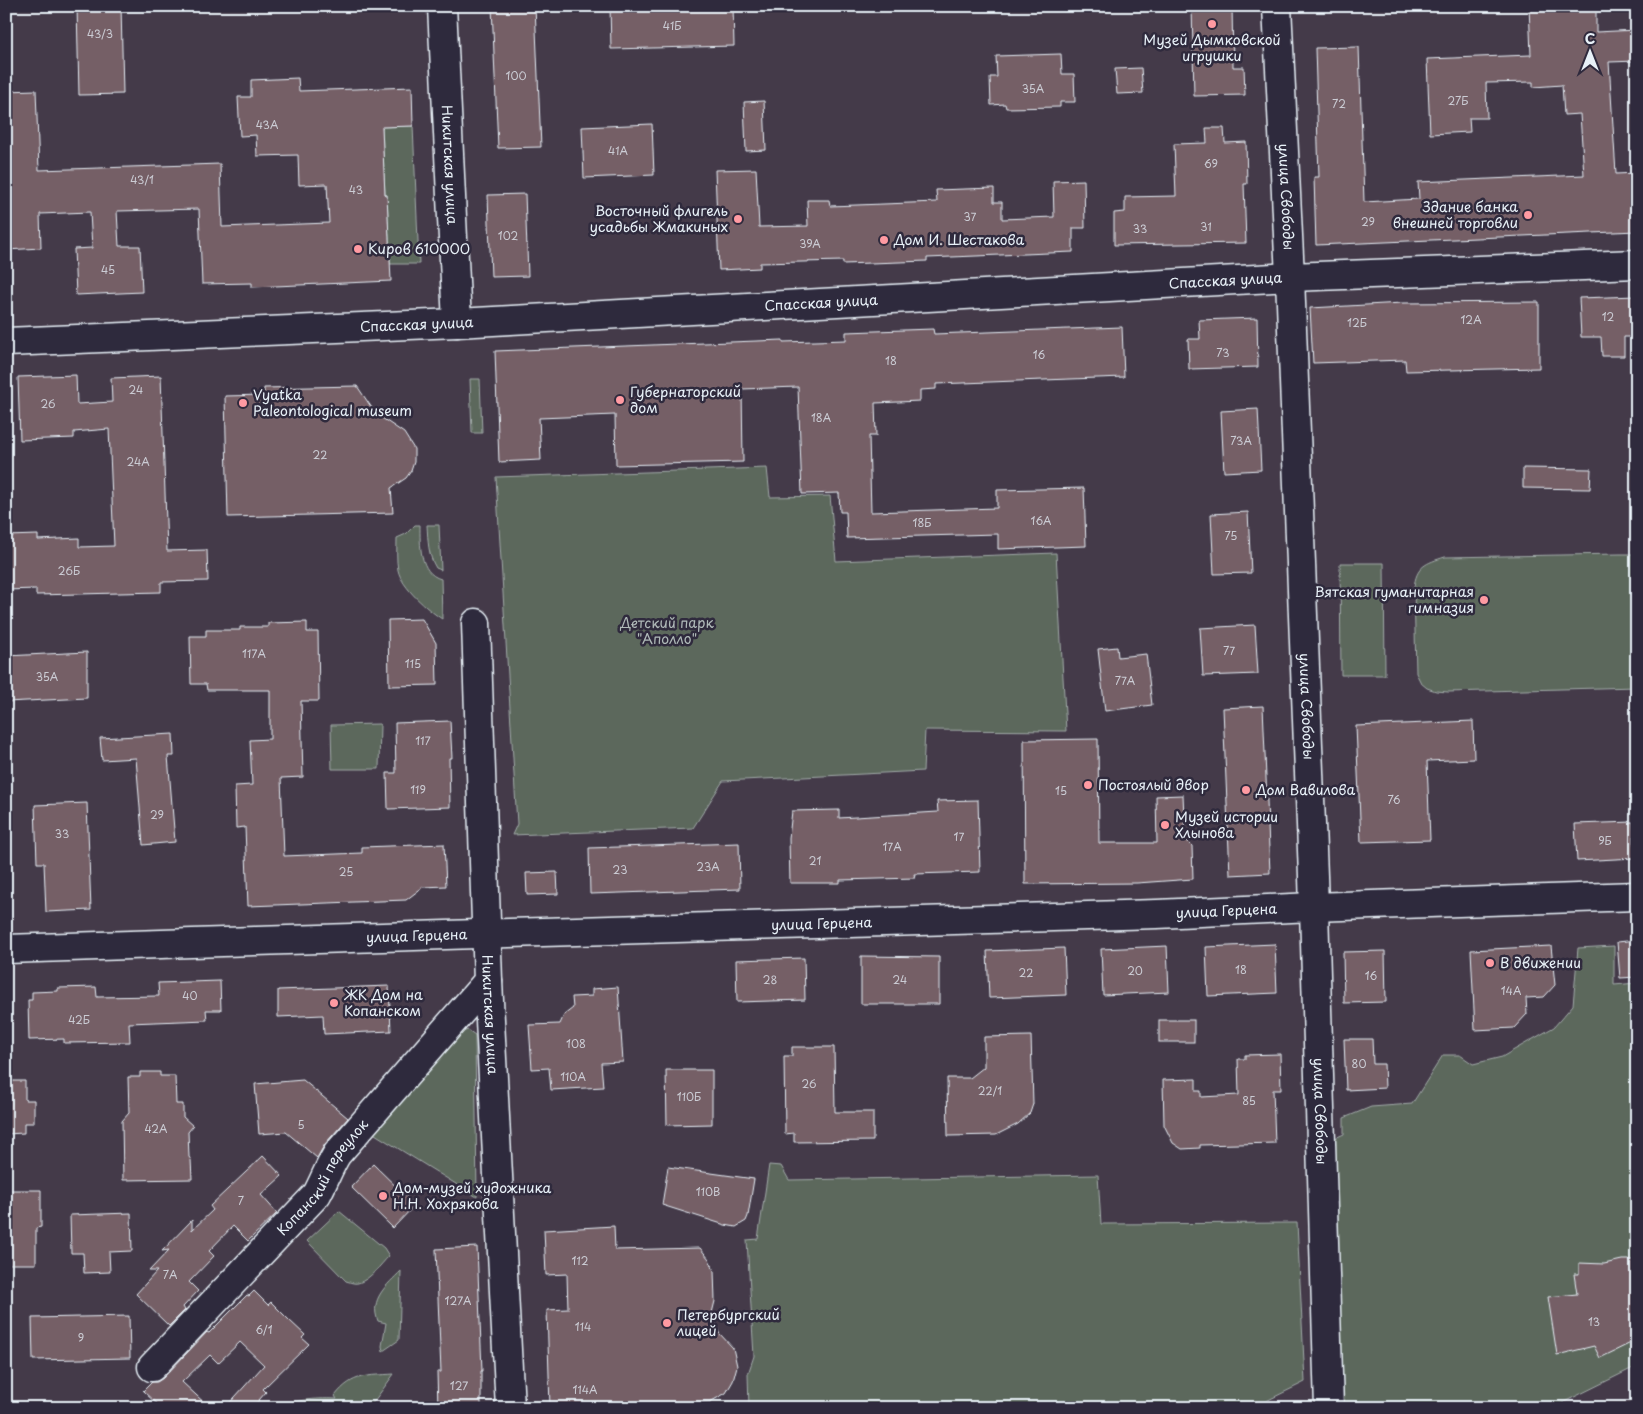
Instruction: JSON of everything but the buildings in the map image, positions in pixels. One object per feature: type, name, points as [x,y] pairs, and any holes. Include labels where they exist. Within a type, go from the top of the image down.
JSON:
[{"type":"street","name":"Никитская улица","points":[[442,6],[457,323]]},
{"type":"street","name":"улица Свободы","points":[[1277,6],[1290,277],[1329,1408]]},
{"type":"street","name":"Спасская улица","points":[[6,342],[457,323],[1290,277],[1637,264]]},
{"type":"street","name":"Никитская улица","points":[[476,623],[488,981],[510,1408]]},
{"type":"street","name":"улица Герцена","points":[[6,949],[1157,914],[1313,906],[1637,896]]},
{"type":"street","name":"Копанский переулок","points":[[152,1367],[317,1194],[337,1154],[488,981]]},
{"type":"green space","points":[[413,126],[419,264],[390,264],[382,127]]},
{"type":"green space","points":[[470,379],[480,379],[482,433],[472,433]]},
{"type":"green space","name":"Детский парк \"Аполло\"","points":[[767,468],[770,497],[830,496],[836,561],[1056,553],[1066,731],[925,730],[923,771],[723,781],[693,828],[512,835],[517,824],[496,477]]},
{"type":"green space","points":[[415,525],[420,525],[422,557],[428,571],[441,579],[442,619],[429,610],[410,591],[400,577],[397,558],[397,538],[406,534]]},
{"type":"green space","points":[[427,525],[439,525],[441,570],[436,568],[431,558]]},
{"type":"green space","points":[[1637,554],[1637,687],[1448,692],[1427,688],[1421,683],[1416,673],[1414,588],[1417,575],[1423,566],[1445,557]]},
{"type":"green space","points":[[1340,563],[1384,563],[1385,675],[1341,675]]},
{"type":"green space","points":[[380,724],[379,769],[332,769],[331,725]]},
{"type":"green space","points":[[1614,946],[1614,985],[1637,983],[1637,1366],[1552,1408],[1341,1408],[1333,1139],[1344,1134],[1344,1118],[1371,1107],[1412,1104],[1443,1055],[1460,1055],[1473,1064],[1502,1057],[1554,1027],[1573,1005],[1578,948]]},
{"type":"green space","points":[[468,1030],[475,1035],[477,1197],[370,1131],[454,1035]]},
{"type":"green space","points":[[769,1165],[781,1166],[789,1180],[1098,1175],[1101,1224],[1297,1223],[1305,1382],[1252,1408],[749,1408],[748,1374],[754,1356],[747,1240],[758,1239]]},
{"type":"green space","points":[[339,1211],[384,1248],[389,1256],[371,1275],[358,1283],[346,1281],[307,1241]]},
{"type":"green space","points":[[401,1271],[399,1340],[383,1351],[382,1346],[386,1323],[378,1321],[376,1306],[381,1293]]},
{"type":"green space","points":[[394,1374],[369,1408],[280,1408],[299,1401],[337,1399],[335,1396],[355,1379]]},
{"type":"place","name":"Музей Дымковской игрушки","points":[[1212,24]]},
{"type":"place","name":"Здание банка внешней торговли","points":[[1528,215]]},
{"type":"place","name":"Восточный флигель усадьбы Жмакиных","points":[[738,219]]},
{"type":"place","name":"Дом И. Шестакова","points":[[884,240]]},
{"type":"place","name":"Киров 610000","points":[[358,249]]},
{"type":"place","name":"Губернаторский дом","points":[[620,400]]},
{"type":"place","name":"Vyatka Paleontological museum","points":[[243,403]]},
{"type":"place","name":"Вятская гуманитарная гимназия","points":[[1484,600]]},
{"type":"place","name":"Постоялый двор","points":[[1088,785]]},
{"type":"place","name":"Дом Вавилова","points":[[1246,790]]},
{"type":"place","name":"Музей истории Хлынова","points":[[1165,825]]},
{"type":"place","name":"В движении","points":[[1490,963]]},
{"type":"place","name":"ЖК Дом на Копанском","points":[[334,1003]]},
{"type":"place","name":"Дом-музей художника Н.Н. Хохрякова","points":[[383,1196]]},
{"type":"place","name":"Петербургский лицей","points":[[667,1323]]}]
